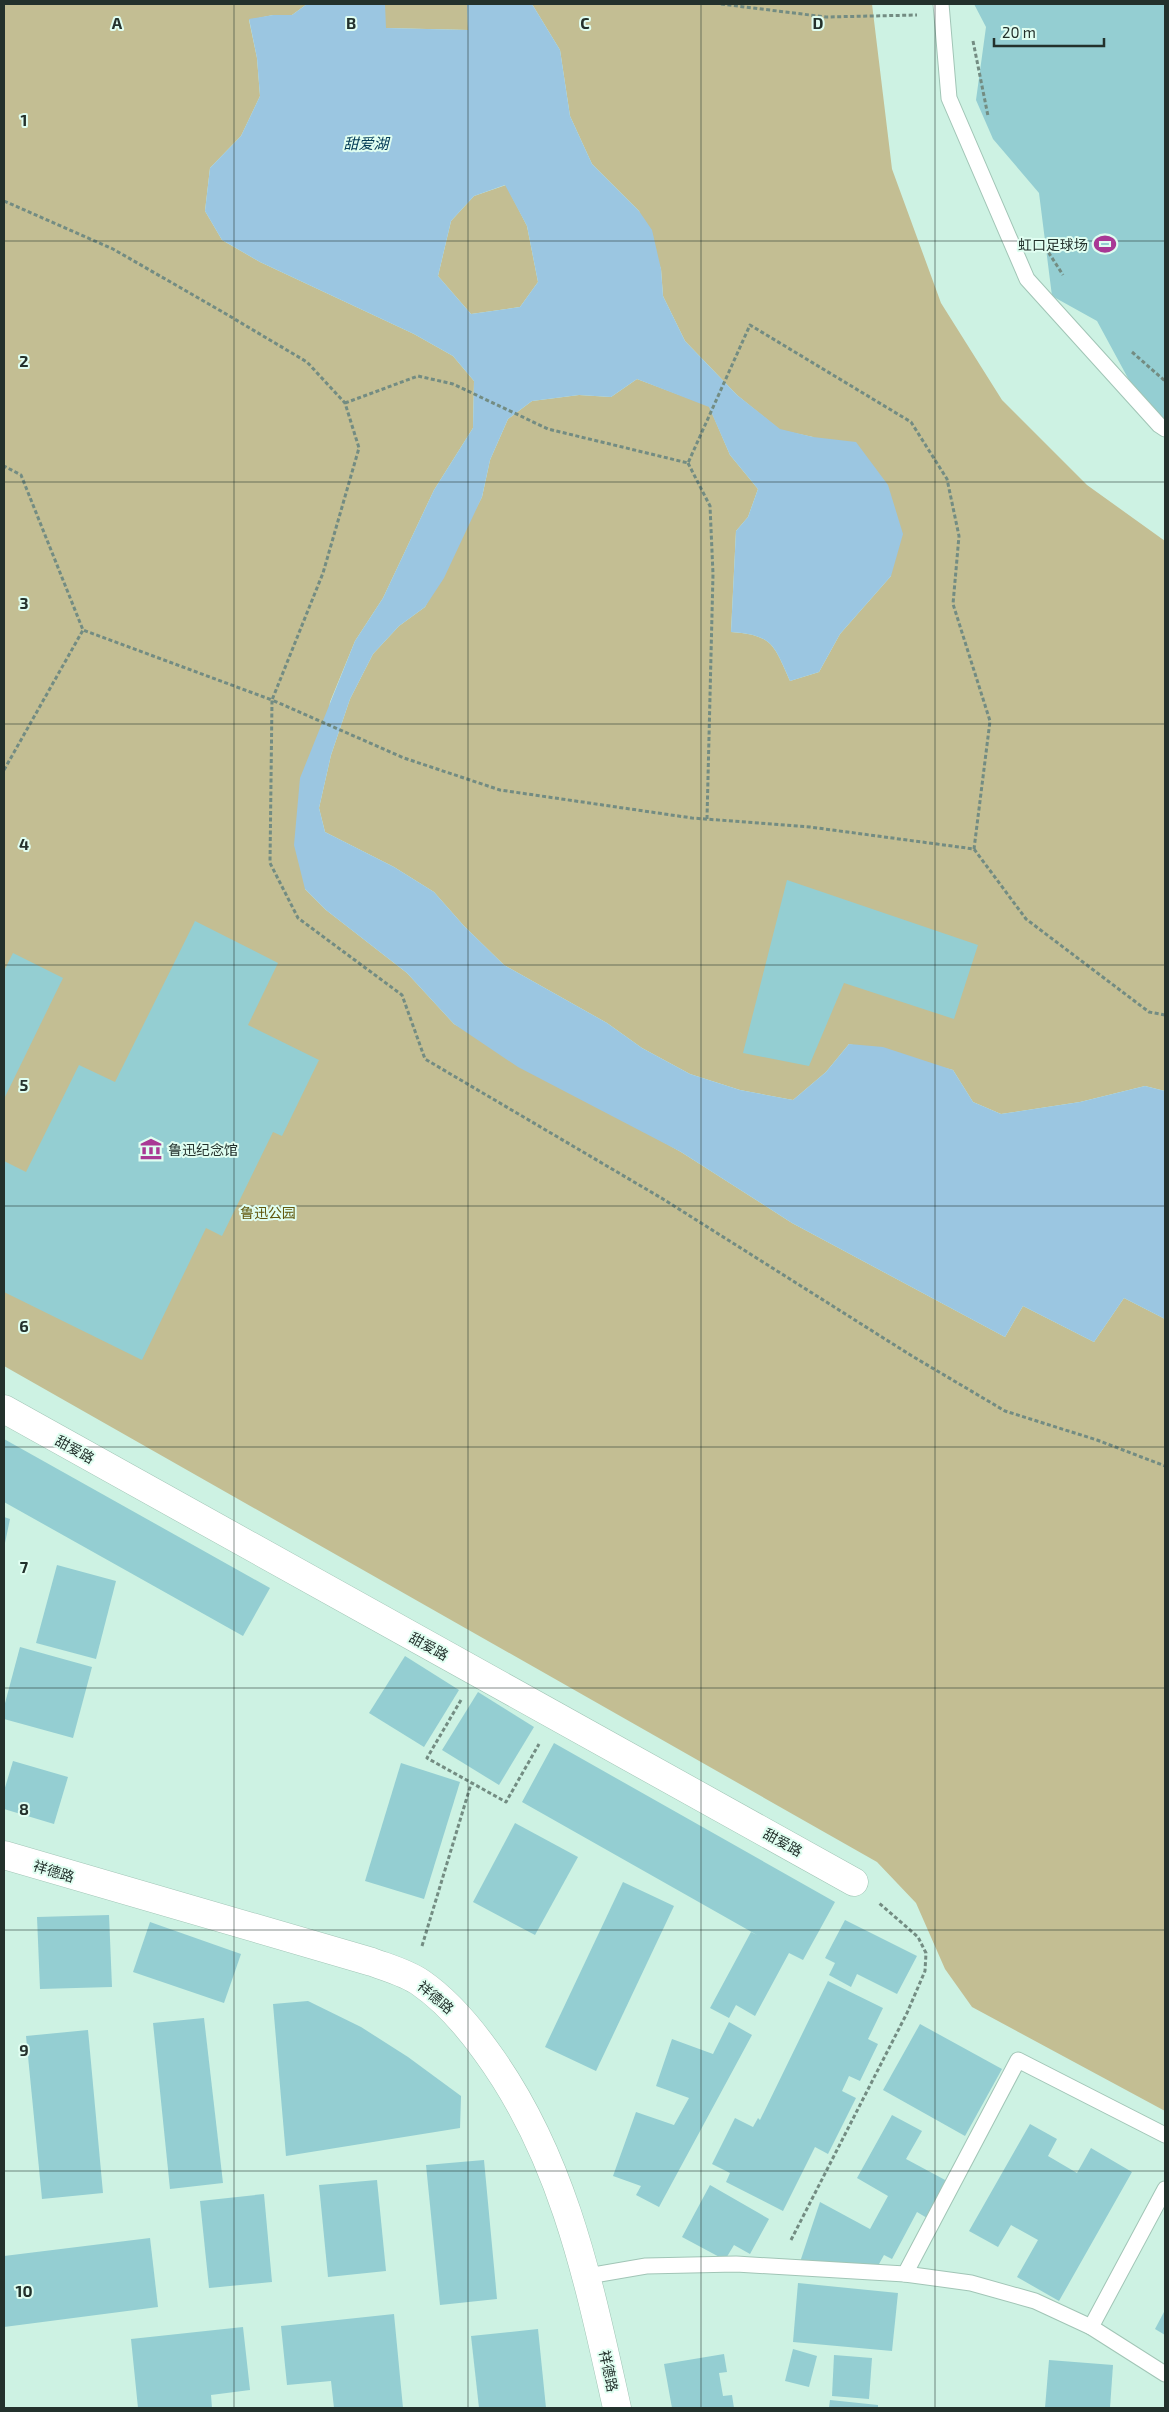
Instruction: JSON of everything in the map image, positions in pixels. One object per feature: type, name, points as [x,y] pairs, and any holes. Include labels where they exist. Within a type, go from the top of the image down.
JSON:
[{"type":"street","name":"甜爱路","points":[[4,1409],[854,1882]]},
{"type":"street","name":"祥德路","points":[[4,1855],[372,1962],[420,1982],[451,2008],[506,2079],[542,2148],[565,2205],[588,2276],[617,2408]]},
{"type":"lane","points":[[941,8],[949,98],[1028,279],[1158,425],[1165,429]]},
{"type":"lane","points":[[905,2274],[1018,2060],[1165,2135]]},
{"type":"lane","points":[[1091,2327],[1165,2188]]},
{"type":"lane","points":[[588,2276],[646,2266],[736,2264],[905,2274],[971,2283],[1035,2301],[1091,2327],[1165,2374]]},
{"type":"path","points":[[721,4],[826,17],[941,8]]},
{"type":"path","points":[[972,33],[989,120]]},
{"type":"path","points":[[4,201],[112,249],[221,311],[306,362],[345,403],[359,448],[323,573],[272,700],[270,863],[298,918],[402,995],[425,1059],[663,1199],[912,1356],[1005,1412],[1096,1440],[1165,1466]]},
{"type":"path","points":[[1042,242],[1066,279]]},
{"type":"path","points":[[688,463],[750,325],[911,422],[947,479],[959,536],[953,604],[990,721],[974,849],[1026,919],[1149,1012],[1165,1015]]},
{"type":"path","points":[[1131,351],[1165,381]]},
{"type":"path","points":[[345,403],[418,376],[453,384],[548,429],[688,463],[710,506],[713,574],[707,819]]},
{"type":"path","points":[[4,466],[21,474],[82,630],[272,700],[404,758],[500,790],[707,819],[810,827],[974,849]]},
{"type":"path","points":[[4,770],[82,630]]},
{"type":"path","points":[[476,1672],[428,1758],[471,1784],[506,1802],[556,1716]]},
{"type":"path","points":[[421,1950],[471,1784]]},
{"type":"path","points":[[777,2267],[907,2013],[925,1971],[926,1953],[918,1937],[854,1882]]},
{"type":"green space","name":"鲁迅公园","points":[[4,4],[307,4],[292,15],[273,15],[249,20],[257,58],[260,96],[241,136],[210,168],[205,211],[222,240],[260,262],[414,334],[453,356],[474,381],[473,428],[434,490],[383,598],[355,641],[330,702],[305,889],[326,910],[407,973],[454,1024],[681,1152],[792,1223],[1005,1337],[1023,1306],[1094,1342],[1124,1298],[1165,1319],[1165,2111],[972,2007],[945,1969],[916,1903],[877,1862],[4,1366]]},
{"type":"green space","points":[[385,4],[467,4],[468,30],[385,28]]},
{"type":"green space","points":[[532,4],[872,4],[892,169],[941,303],[1002,400],[1087,485],[1165,541],[1165,1091],[1145,1086],[1080,1102],[1001,1114],[973,1102],[953,1070],[849,1044],[826,1072],[793,1100],[740,1090],[690,1074],[642,1048],[607,1023],[504,965],[464,926],[434,892],[394,867],[325,832],[319,808],[331,755],[350,699],[373,654],[399,626],[425,607],[482,497],[490,460],[508,419],[532,401],[579,395],[611,397],[637,379],[709,406],[730,455],[758,489],[748,517],[736,531],[731,632],[745,633],[764,639],[775,650],[790,681],[819,672],[840,634],[891,576],[813,437],[780,430],[737,395],[685,341],[663,296],[661,269],[639,211],[592,164],[570,116],[560,50]]},
{"type":"green space","points":[[506,185],[527,226],[538,282],[520,307],[471,314],[438,276],[451,221],[474,196]]},
{"type":"water","name":"甜爱湖","points":[[307,4],[385,4],[386,28],[468,30],[467,4],[532,4],[560,50],[570,116],[592,164],[639,211],[652,230],[661,269],[663,296],[685,341],[737,395],[780,429],[813,437],[856,442],[888,485],[903,534],[891,576],[840,634],[819,672],[790,681],[775,650],[764,639],[745,633],[731,632],[736,531],[748,517],[758,489],[730,455],[709,407],[637,379],[611,397],[579,395],[532,401],[508,419],[490,460],[482,497],[444,578],[425,607],[399,626],[373,654],[350,699],[331,755],[319,808],[325,832],[394,867],[434,892],[464,926],[504,965],[607,1023],[642,1048],[690,1074],[740,1090],[793,1100],[826,1072],[849,1044],[883,1047],[953,1070],[973,1102],[1001,1114],[1080,1102],[1145,1086],[1165,1091],[1165,1319],[1124,1298],[1094,1342],[1023,1306],[1005,1337],[792,1223],[681,1152],[518,1067],[454,1024],[407,973],[326,910],[305,889],[294,845],[300,778],[355,641],[383,598],[434,490],[473,428],[474,381],[453,356],[414,334],[260,262],[222,240],[205,211],[210,168],[241,136],[260,96],[257,58],[249,19],[273,15],[292,15]],"holes":[[[505,185],[527,226],[538,282],[520,307],[471,314],[438,276],[451,221],[474,196]]]},
{"type":"building","name":"虹口足球场","points":[[974,4],[1165,4],[1165,429],[1155,428],[1097,321],[1052,296],[1039,193],[993,139],[976,100],[986,27]]},
{"type":"building","points":[[787,880],[978,945],[954,1019],[844,983],[809,1066],[743,1053]]},
{"type":"building","name":"鲁迅纪念馆","points":[[195,921],[278,963],[248,1025],[319,1060],[282,1136],[273,1132],[222,1236],[206,1228],[142,1360],[4,1292],[4,1161],[26,1172],[79,1065],[115,1082]]},
{"type":"building","points":[[13,953],[63,978],[4,1099],[4,971]]},
{"type":"building","points":[[4,1439],[270,1588],[243,1636],[4,1502]]},
{"type":"building","points":[[4,1517],[10,1519],[5,1543],[4,1543]]},
{"type":"building","points":[[57,1565],[116,1581],[96,1659],[36,1643]]},
{"type":"building","points":[[20,1647],[92,1667],[73,1738],[4,1719],[4,1707]]},
{"type":"building","points":[[405,1656],[459,1690],[424,1747],[369,1713]]},
{"type":"building","points":[[478,1692],[534,1727],[499,1785],[442,1750]]},
{"type":"building","points":[[554,1743],[835,1902],[803,1960],[789,1953],[755,2016],[736,2005],[729,2018],[710,2008],[751,1932],[757,1935],[522,1802]]},
{"type":"building","points":[[13,1761],[68,1777],[54,1824],[4,1809],[4,1791]]},
{"type":"building","points":[[401,1763],[460,1782],[424,1899],[365,1881]]},
{"type":"building","points":[[515,1823],[578,1857],[535,1935],[473,1902]]},
{"type":"building","points":[[623,1882],[674,1906],[596,2071],[545,2047]]},
{"type":"building","points":[[109,1915],[112,1987],[40,1989],[37,1917]]},
{"type":"building","points":[[845,1920],[917,1956],[897,1994],[857,1974],[851,1987],[829,1975],[835,1963],[825,1958]]},
{"type":"building","points":[[150,1922],[241,1954],[224,2003],[133,1972]]},
{"type":"building","points":[[828,1981],[883,2008],[868,2039],[878,2044],[860,2081],[849,2076],[842,2091],[856,2098],[828,2154],[815,2147],[783,2211],[726,2182],[730,2173],[712,2164],[735,2118],[753,2127],[758,2118],[760,2120]]},
{"type":"building","points":[[308,2001],[361,2027],[408,2057],[461,2096],[460,2128],[286,2156],[273,2004]]},
{"type":"building","points":[[204,2018],[223,2183],[170,2189],[153,2023]]},
{"type":"building","points":[[729,2022],[752,2035],[659,2207],[636,2195],[641,2186],[613,2176],[636,2112],[674,2125],[689,2098],[656,2086],[672,2039],[713,2054]]},
{"type":"building","points":[[920,2024],[1002,2069],[965,2136],[883,2090]]},
{"type":"building","points":[[88,2030],[103,2193],[42,2199],[26,2036]]},
{"type":"building","points":[[892,2115],[922,2131],[906,2159],[947,2181],[927,2218],[917,2212],[892,2259],[884,2255],[874,2273],[799,2265],[820,2202],[870,2229],[888,2196],[857,2178]]},
{"type":"building","points":[[1030,2124],[1057,2139],[1048,2156],[1077,2173],[1091,2148],[1132,2172],[1059,2301],[1017,2277],[1038,2240],[1011,2225],[998,2247],[969,2231]]},
{"type":"building","points":[[484,2160],[497,2299],[440,2305],[426,2165]]},
{"type":"building","points":[[377,2180],[386,2271],[328,2277],[319,2185]]},
{"type":"building","points":[[710,2185],[769,2219],[750,2254],[734,2245],[725,2260],[682,2237]]},
{"type":"building","points":[[264,2194],[272,2282],[209,2288],[200,2201]]},
{"type":"building","points":[[150,2238],[158,2307],[4,2327],[4,2256]]},
{"type":"building","points":[[798,2283],[898,2293],[892,2351],[793,2342]]},
{"type":"building","points":[[1165,2310],[1165,2335],[1155,2329]]},
{"type":"building","points":[[394,2314],[403,2408],[334,2408],[331,2381],[287,2385],[281,2326]]},
{"type":"building","points":[[243,2327],[250,2390],[211,2395],[212,2408],[138,2408],[131,2339]]},
{"type":"building","points":[[538,2329],[546,2408],[479,2408],[471,2336]]},
{"type":"building","points":[[793,2349],[817,2356],[809,2387],[785,2381]]},
{"type":"building","points":[[724,2354],[727,2372],[719,2373],[723,2396],[732,2395],[734,2408],[672,2408],[664,2364]]},
{"type":"building","points":[[834,2355],[872,2358],[869,2399],[832,2396]]},
{"type":"building","points":[[1049,2360],[1113,2365],[1110,2408],[1045,2408]]},
{"type":"building","points":[[830,2400],[878,2405],[878,2408],[829,2408]]},
{"type":"place","name":"虹口足球场","points":[[1105,244]]},
{"type":"place","name":"鲁迅纪念馆","points":[[151,1149]]}]
